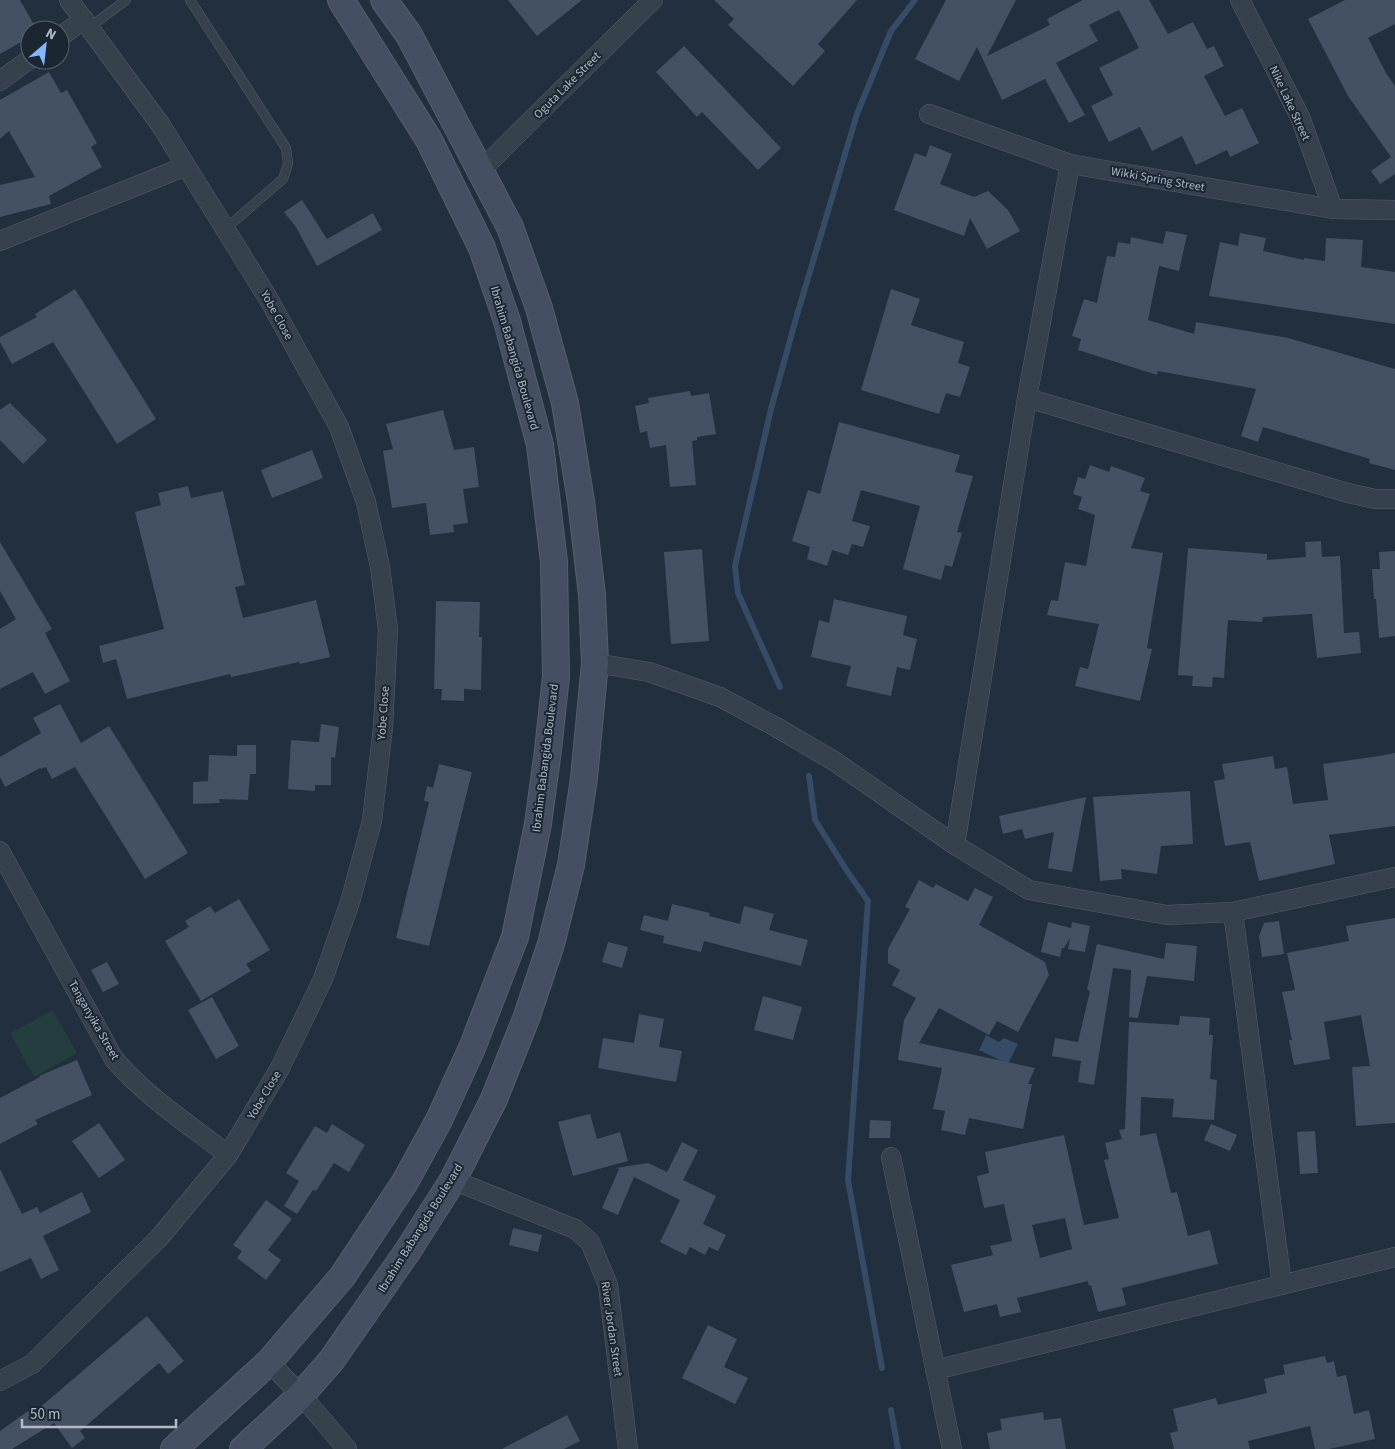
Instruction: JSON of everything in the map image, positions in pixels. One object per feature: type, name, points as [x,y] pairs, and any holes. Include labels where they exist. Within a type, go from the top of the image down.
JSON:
[{"type":"street","name":"Yobe Close","points":[[0,1382],[32,1364],[159,1238],[228,1155],[284,1059],[323,980],[350,902],[372,821],[384,727],[388,630],[380,567],[366,502],[339,427],[268,298],[160,124],[69,0]]},
{"type":"street","name":"Ibrahim Babangida Boulevard","points":[[174,1449],[270,1362],[342,1277],[405,1182],[439,1120],[472,1048],[515,938],[538,824],[548,750],[556,676],[554,562],[540,445],[508,321],[482,248],[429,140],[341,0]]},
{"type":"street","name":"Ibrahim Babangida Boulevard","points":[[243,1449],[301,1395],[331,1361],[407,1252],[453,1180],[494,1099],[527,1016],[551,944],[570,865],[584,778],[595,663],[592,596],[583,520],[565,402],[539,308],[513,236],[481,170],[409,35],[384,0]]},
{"type":"street","name":"Oguta Lake Street","points":[[481,170],[653,0]]},
{"type":"street","name":"Nike Lake Street","points":[[1240,0],[1300,117],[1333,209]]},
{"type":"street","points":[[70,32],[87,23]]},
{"type":"street","points":[[0,82],[20,67]]},
{"type":"street","name":"Wikki Spring Street","points":[[929,114],[1070,164],[1333,209],[1395,210]]},
{"type":"street","points":[[955,845],[1027,398],[1070,164]]},
{"type":"street","points":[[0,242],[186,166]]},
{"type":"street","points":[[1027,398],[1348,493],[1375,499],[1395,499]]},
{"type":"street","points":[[595,663],[649,672],[720,696],[834,761],[955,845],[1029,890],[1167,915],[1233,912],[1395,877]]},
{"type":"street","name":"Tanganyika Street","points":[[0,851],[114,1059],[127,1074],[228,1155]]},
{"type":"street","points":[[1233,912],[1282,1286]]},
{"type":"street","points":[[891,1157],[952,1449]]},
{"type":"street","name":"River Jordan Street","points":[[453,1180],[575,1229],[590,1242],[608,1285],[628,1449]]},
{"type":"street","points":[[935,1370],[1395,1257]]},
{"type":"street","points":[[270,1362],[347,1449]]},
{"type":"lane","points":[[87,23],[126,0]]},
{"type":"lane","points":[[190,0],[286,148],[288,164],[283,179],[225,229]]},
{"type":"green space","points":[[53,1010],[77,1053],[34,1077],[10,1033]]},
{"type":"water","points":[[986,1035],[999,1042],[1004,1038],[1018,1044],[1008,1064],[979,1050]]},
{"type":"building","points":[[0,0],[20,0],[31,20],[20,20],[20,43],[0,54]]},
{"type":"building","points":[[508,0],[582,0],[537,36]]},
{"type":"building","points":[[714,0],[857,0],[818,44],[825,51],[793,86],[728,25],[734,19]]},
{"type":"building","points":[[946,0],[1016,0],[987,56],[1050,25],[1047,19],[1083,0],[1149,0],[1168,34],[1193,22],[1207,49],[1214,46],[1224,66],[1204,76],[1225,116],[1242,108],[1259,143],[1230,157],[1227,150],[1196,165],[1182,136],[1152,151],[1140,127],[1109,142],[1091,106],[1113,95],[1099,68],[1139,48],[1119,10],[1089,25],[1098,41],[1056,63],[1085,115],[1069,123],[1045,79],[1002,100],[977,47],[959,81],[915,59]]},
{"type":"building","points":[[1345,0],[1395,0],[1395,24],[1368,38],[1395,86],[1395,174],[1380,184],[1371,171],[1391,157],[1348,96],[1308,19]]},
{"type":"building","points":[[684,46],[781,148],[758,170],[702,112],[697,117],[656,72]]},
{"type":"building","points":[[49,72],[61,93],[67,90],[97,143],[91,147],[102,167],[49,196],[51,204],[0,217],[0,185],[35,177],[9,131],[0,139],[0,100]]},
{"type":"building","points":[[930,145],[952,154],[940,184],[974,197],[988,191],[1008,210],[1020,231],[987,249],[970,218],[964,236],[894,210],[915,153],[926,157]]},
{"type":"building","points":[[302,200],[327,239],[373,213],[382,230],[317,266],[296,227],[284,212]]},
{"type":"building","points":[[1166,231],[1187,235],[1179,271],[1159,266],[1148,320],[1194,334],[1196,322],[1288,338],[1395,369],[1395,470],[1369,463],[1370,459],[1263,427],[1258,442],[1241,436],[1256,389],[1158,371],[1157,375],[1078,350],[1081,339],[1072,336],[1084,299],[1097,303],[1107,256],[1115,257],[1118,242],[1130,244],[1131,237],[1163,244]]},
{"type":"building","points":[[1240,233],[1266,238],[1263,251],[1304,260],[1304,258],[1325,261],[1326,238],[1363,240],[1361,267],[1395,272],[1395,324],[1209,296],[1220,242],[1238,246]]},
{"type":"building","points":[[75,289],[156,419],[117,444],[53,342],[12,364],[0,342],[0,337],[37,317],[35,314]]},
{"type":"building","points":[[891,289],[920,299],[911,325],[964,342],[958,363],[970,367],[960,397],[946,393],[939,414],[861,390]]},
{"type":"building","points":[[690,391],[691,396],[709,393],[716,434],[697,437],[697,440],[692,441],[696,485],[670,487],[666,445],[650,448],[647,431],[640,433],[635,406],[649,403],[648,398]]},
{"type":"building","points":[[10,403],[47,440],[23,464],[0,440],[0,410]]},
{"type":"building","points":[[443,410],[454,450],[474,447],[479,487],[463,489],[468,523],[453,525],[454,532],[430,535],[426,503],[392,508],[383,451],[393,449],[386,424]]},
{"type":"building","points":[[839,422],[960,455],[955,472],[973,476],[957,532],[962,533],[952,567],[945,565],[941,580],[903,569],[920,506],[861,490],[852,521],[870,526],[863,547],[852,544],[848,555],[832,550],[827,566],[807,559],[810,547],[792,541],[808,490],[820,494]]},
{"type":"building","points":[[312,450],[323,478],[272,498],[261,470]]},
{"type":"building","points":[[1090,465],[1109,472],[1111,466],[1145,478],[1140,491],[1150,494],[1131,548],[1163,553],[1147,648],[1152,649],[1140,701],[1075,686],[1080,667],[1088,669],[1099,624],[1047,615],[1051,600],[1058,601],[1065,562],[1086,566],[1095,515],[1078,509],[1082,497],[1073,494],[1078,477],[1085,479]]},
{"type":"building","points":[[188,486],[191,498],[223,491],[245,585],[235,587],[243,618],[316,600],[330,657],[231,677],[230,674],[127,699],[116,659],[103,663],[99,646],[164,629],[135,512],[161,505],[158,493]]},
{"type":"building","points":[[1321,541],[1322,557],[1340,556],[1344,633],[1359,632],[1361,653],[1317,658],[1312,614],[1263,617],[1262,622],[1228,620],[1224,678],[1213,677],[1212,687],[1192,686],[1193,676],[1178,675],[1188,548],[1267,554],[1267,560],[1306,557],[1305,542]]},
{"type":"building","points":[[0,542],[52,629],[45,633],[70,681],[45,694],[33,672],[0,689],[0,629],[16,619],[0,591]]},
{"type":"building","points":[[702,549],[709,641],[671,644],[664,552]]},
{"type":"building","points":[[1395,551],[1395,636],[1379,638],[1372,569],[1380,569],[1379,552]]},
{"type":"building","points":[[834,599],[907,616],[903,635],[917,639],[910,670],[897,667],[891,696],[846,686],[851,666],[811,657],[819,620],[829,623]]},
{"type":"building","points":[[436,601],[480,602],[479,637],[482,637],[481,690],[464,689],[464,701],[441,700],[442,689],[434,689]]},
{"type":"building","points":[[60,704],[81,743],[109,726],[188,853],[145,879],[75,767],[52,779],[46,767],[40,768],[5,787],[0,777],[0,757],[41,733],[33,718]]},
{"type":"building","points":[[321,724],[339,727],[335,758],[331,757],[331,785],[315,785],[315,791],[288,789],[291,740],[319,742]]},
{"type":"building","points":[[237,745],[256,745],[256,774],[250,774],[248,800],[219,799],[220,803],[193,804],[193,782],[208,781],[209,755],[237,756]]},
{"type":"building","points":[[1395,753],[1395,826],[1329,835],[1335,864],[1259,881],[1250,842],[1225,846],[1214,781],[1225,779],[1222,764],[1273,756],[1275,769],[1287,767],[1293,804],[1328,800],[1323,764]]},
{"type":"building","points":[[439,764],[472,772],[429,946],[396,938],[429,802],[424,801],[427,786],[433,788]]},
{"type":"building","points":[[1190,791],[1193,844],[1161,846],[1157,874],[1121,869],[1122,879],[1100,881],[1093,797]]},
{"type":"building","points":[[1086,797],[1072,872],[1048,868],[1054,832],[1025,839],[1022,829],[1003,834],[999,816]]},
{"type":"building","points":[[919,880],[933,888],[936,884],[968,901],[975,888],[993,897],[979,925],[1045,962],[1049,975],[1018,1032],[997,1021],[989,1035],[939,1008],[919,1043],[1035,1068],[1028,1084],[1032,1084],[1023,1129],[969,1118],[965,1135],[941,1130],[945,1111],[933,1109],[942,1068],[898,1060],[904,1020],[916,998],[892,985],[900,970],[888,963],[888,949],[910,909],[905,907]]},
{"type":"building","points":[[239,899],[270,950],[246,964],[251,971],[201,1001],[165,941],[189,927],[185,921],[210,906],[215,913]]},
{"type":"building","points":[[672,904],[710,913],[709,916],[740,924],[744,906],[774,914],[769,930],[808,940],[801,966],[704,941],[701,952],[663,943],[664,936],[640,930],[644,915],[668,921]]},
{"type":"building","points":[[1395,918],[1395,1123],[1356,1126],[1352,1067],[1370,1066],[1361,1015],[1324,1022],[1330,1059],[1294,1065],[1289,1040],[1292,1040],[1282,992],[1295,990],[1287,953],[1349,941],[1346,926]]},
{"type":"building","points":[[1279,921],[1284,954],[1262,957],[1259,936],[1264,923]]},
{"type":"building","points":[[1048,922],[1071,928],[1072,922],[1090,926],[1085,952],[1068,949],[1070,938],[1064,948],[1062,948],[1060,957],[1041,952]]},
{"type":"building","points":[[608,942],[628,947],[622,968],[602,962]]},
{"type":"building","points":[[1166,943],[1197,946],[1194,981],[1147,976],[1138,1018],[1129,1017],[1131,970],[1113,968],[1094,1085],[1078,1082],[1081,1061],[1052,1056],[1055,1038],[1078,1042],[1090,991],[1087,990],[1097,944],[1164,959]]},
{"type":"building","points":[[107,962],[119,984],[103,992],[91,970]]},
{"type":"building","points":[[763,996],[802,1007],[793,1040],[754,1030]]},
{"type":"building","points":[[212,997],[239,1046],[216,1059],[188,1010]]},
{"type":"building","points":[[639,1014],[664,1019],[659,1047],[682,1051],[676,1082],[598,1068],[603,1038],[634,1043]]},
{"type":"building","points":[[1180,1016],[1210,1018],[1209,1035],[1213,1035],[1210,1079],[1217,1080],[1214,1120],[1172,1117],[1174,1099],[1141,1097],[1140,1136],[1156,1133],[1171,1193],[1177,1192],[1188,1236],[1210,1230],[1218,1264],[1122,1288],[1126,1305],[1098,1312],[1091,1285],[1089,1286],[1088,1281],[1017,1298],[1021,1312],[1000,1317],[997,1304],[964,1312],[951,1265],[993,1255],[990,1246],[1012,1241],[1004,1204],[984,1208],[977,1176],[989,1173],[985,1152],[1064,1135],[1084,1225],[1119,1218],[1104,1160],[1109,1159],[1105,1143],[1122,1139],[1119,1130],[1125,1129],[1129,1022],[1179,1025]],"holes":[[[1065,1218],[1072,1249],[1040,1258],[1032,1225]]]},
{"type":"building","points":[[77,1060],[92,1095],[35,1120],[38,1124],[0,1144],[0,1098],[39,1076]]},
{"type":"building","points":[[590,1114],[597,1139],[620,1132],[628,1161],[573,1176],[558,1122]]},
{"type":"building","points":[[870,1120],[891,1121],[890,1138],[869,1138]]},
{"type":"building","points":[[99,1123],[125,1160],[99,1178],[72,1141]]},
{"type":"building","points":[[332,1124],[365,1145],[349,1172],[334,1163],[316,1191],[313,1190],[297,1214],[284,1206],[299,1181],[286,1173],[315,1126],[327,1133]]},
{"type":"building","points":[[1211,1124],[1237,1135],[1230,1151],[1204,1140]]},
{"type":"building","points":[[1315,1131],[1318,1173],[1300,1174],[1297,1132]]},
{"type":"building","points":[[682,1142],[698,1150],[683,1180],[716,1196],[703,1224],[726,1235],[718,1251],[709,1247],[705,1255],[690,1247],[686,1255],[660,1242],[680,1200],[634,1177],[618,1215],[602,1208],[619,1169],[616,1168],[648,1163],[667,1172]]},
{"type":"building","points":[[0,1169],[22,1214],[37,1207],[40,1213],[82,1192],[91,1212],[43,1236],[59,1270],[41,1279],[31,1258],[0,1272]]},
{"type":"building","points":[[266,1200],[292,1219],[268,1250],[281,1260],[266,1280],[237,1258],[242,1251],[233,1245]]},
{"type":"building","points":[[513,1228],[542,1235],[538,1252],[509,1245]]},
{"type":"building","points":[[147,1316],[184,1361],[168,1374],[159,1363],[80,1431],[85,1438],[72,1448],[54,1423],[12,1449],[0,1449],[0,1431],[28,1411],[31,1415]]},
{"type":"building","points":[[708,1325],[737,1339],[724,1367],[748,1378],[735,1404],[682,1378]]},
{"type":"building","points":[[1325,1356],[1327,1363],[1334,1361],[1337,1377],[1346,1375],[1354,1414],[1369,1410],[1375,1439],[1329,1449],[1315,1449],[1310,1426],[1248,1441],[1250,1449],[1174,1449],[1170,1433],[1178,1431],[1173,1409],[1216,1398],[1218,1405],[1267,1393],[1264,1379],[1285,1374],[1283,1365]]},
{"type":"building","points":[[1043,1412],[1044,1420],[1061,1418],[1066,1449],[990,1449],[987,1433],[1002,1430],[1000,1419]]},
{"type":"building","points":[[567,1415],[580,1441],[564,1449],[502,1449]]},
{"type":"waterway","points":[[780,687],[738,593],[735,566],[771,409],[857,114],[891,31],[915,0]]},
{"type":"waterway","points":[[809,776],[815,820],[868,901],[848,1180],[882,1368]]},
{"type":"waterway","points":[[891,1410],[898,1449]]}]
